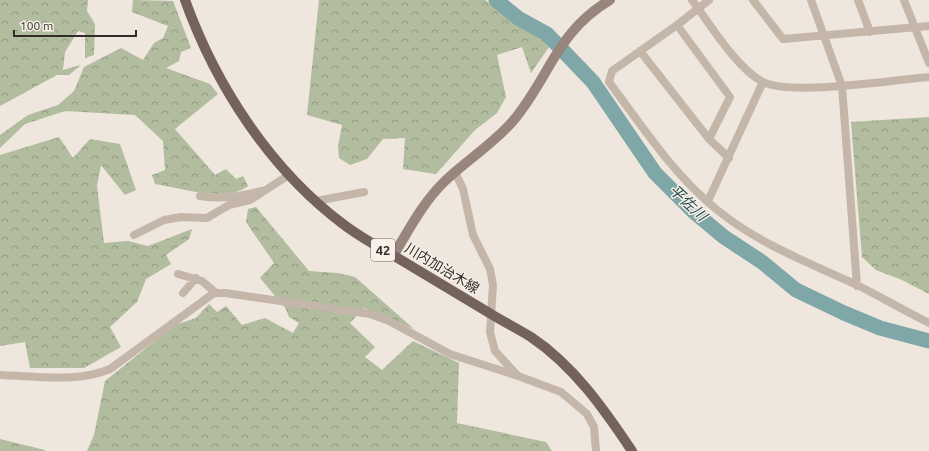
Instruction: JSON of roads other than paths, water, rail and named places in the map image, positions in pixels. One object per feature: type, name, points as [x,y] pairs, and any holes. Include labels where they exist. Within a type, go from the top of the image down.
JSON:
[{"type":"main road","name":"川内加治木線","points":[[185,0],[197,31],[229,94],[253,130],[290,175],[316,201],[343,224],[393,256],[531,337],[563,363],[604,408],[632,451]]},
{"type":"street","points":[[393,256],[429,199],[455,172],[496,139],[512,122],[526,103],[566,39],[589,13],[610,0]]},
{"type":"street","points":[[692,0],[739,63],[763,82],[786,88],[842,86],[929,77]]},
{"type":"street","points":[[709,0],[677,25],[612,71],[609,82],[663,154],[716,209],[800,260],[858,286],[929,323]]},
{"type":"street","points":[[753,0],[783,39],[823,34],[870,32],[929,26]]},
{"type":"street","points":[[811,0],[842,86],[858,286]]},
{"type":"street","points":[[858,0],[870,32]]},
{"type":"street","points":[[904,0],[929,63]]},
{"type":"street","points":[[677,25],[730,97],[709,139]]},
{"type":"street","points":[[640,51],[709,139],[729,158]]},
{"type":"street","points":[[708,201],[763,82]]},
{"type":"street","points":[[455,172],[464,189],[473,235],[480,252],[490,269],[493,284],[490,332],[495,351],[518,376]]},
{"type":"street","points":[[134,235],[164,220],[181,217],[207,218],[230,205],[250,200],[290,175]]},
{"type":"street","points":[[200,196],[216,199],[237,197],[268,189]]},
{"type":"street","points":[[316,201],[364,192]]},
{"type":"street","points":[[178,274],[196,278],[209,286],[216,293]]},
{"type":"street","points":[[183,293],[196,278]]},
{"type":"street","points":[[0,375],[75,377],[97,375],[110,369],[189,309],[216,293],[370,314],[389,322],[450,354],[518,376],[561,392],[587,414],[594,427],[596,451]]},
{"type":"waterway","name":"平佐川","points":[[496,0],[518,18],[547,34],[593,82],[655,173],[694,212],[724,237],[762,262],[796,290],[880,328],[929,341]]}]
